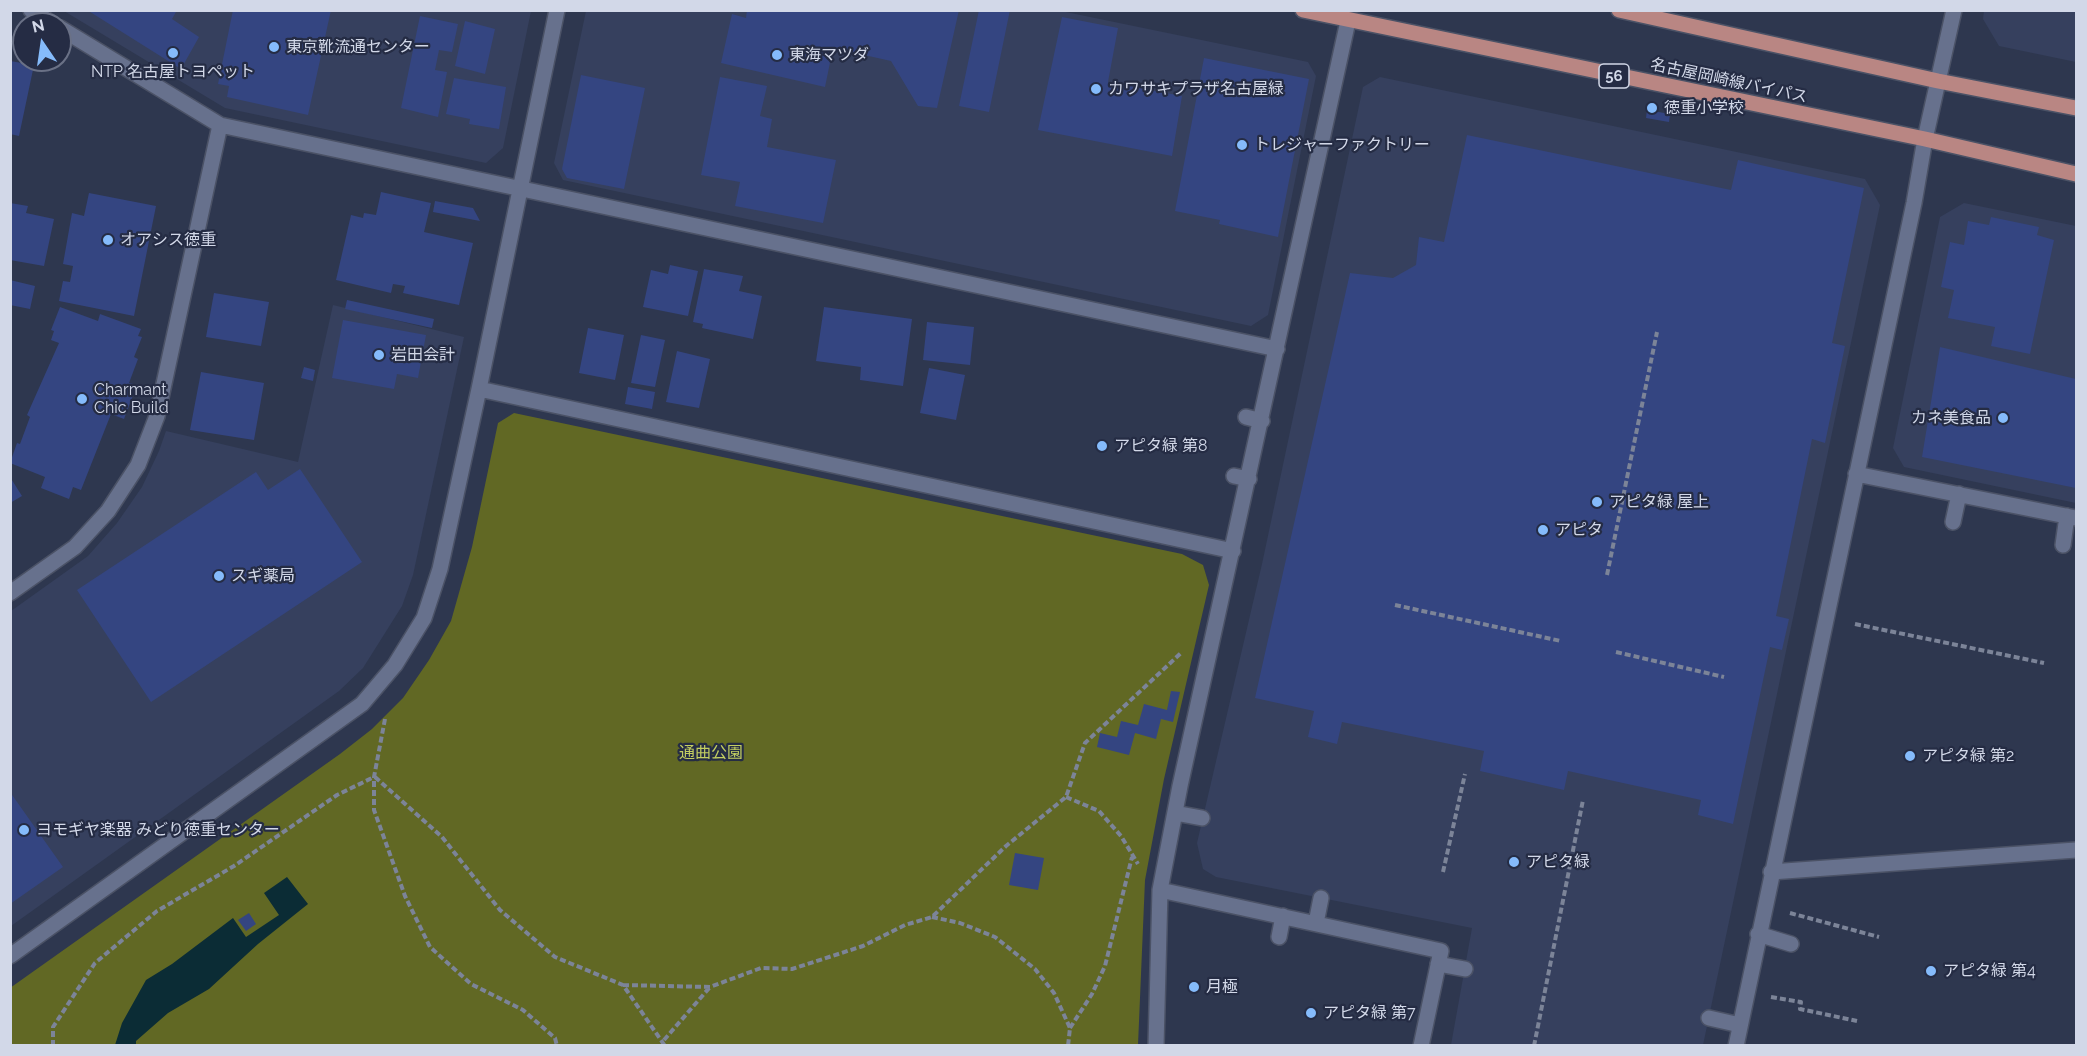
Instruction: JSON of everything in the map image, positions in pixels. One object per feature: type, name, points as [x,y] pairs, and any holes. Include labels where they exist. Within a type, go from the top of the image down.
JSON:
[{"type":"main road","name":"名古屋岡崎線バイパス","points":[[1303,10],[1925,139],[2076,174]]},
{"type":"main road","points":[[1619,10],[1938,81],[2076,108]]},
{"type":"street","points":[[10,957],[354,710],[395,665],[424,618],[440,570],[557,10]]},
{"type":"street","points":[[1736,1046],[1925,139],[1954,10]]},
{"type":"street","points":[[1156,1046],[1160,890],[1233,551],[1241,477],[1262,421],[1348,21]]},
{"type":"street","points":[[72,35],[220,125],[1277,349]]},
{"type":"street","points":[[10,593],[75,547],[108,511],[138,465],[157,416],[220,125]]},
{"type":"street","points":[[479,389],[1233,551]]},
{"type":"street","points":[[1245,417],[1262,421]]},
{"type":"street","points":[[1856,474],[2072,517],[2063,545]]},
{"type":"street","points":[[1953,522],[1959,494]]},
{"type":"street","points":[[1175,813],[1202,818]]},
{"type":"street","points":[[1771,872],[1927,854],[2024,854],[2076,850]]},
{"type":"street","points":[[1160,890],[1440,951],[1421,1046]]},
{"type":"street","points":[[1316,923],[1322,898]]},
{"type":"street","points":[[1279,937],[1283,916]]},
{"type":"street","points":[[1758,934],[1791,944]]},
{"type":"street","points":[[1438,964],[1465,969]]},
{"type":"street","points":[[1709,1018],[1740,1025]]},
{"type":"path","points":[[1607,575],[1657,332]]},
{"type":"path","points":[[1395,605],[1561,641]]},
{"type":"path","points":[[1855,624],[2044,663]]},
{"type":"path","points":[[374,777],[442,837],[500,910],[555,957],[623,985],[710,987],[761,968],[792,969],[863,946],[906,925],[932,917],[1006,846],[1066,797],[1085,742],[1185,649]]},
{"type":"path","points":[[1616,652],[1724,677]]},
{"type":"path","points":[[1443,872],[1465,774]]},
{"type":"path","points":[[53,1046],[53,1027],[95,963],[157,911],[234,866],[337,795],[374,777]]},
{"type":"path","points":[[374,777],[374,810],[389,856],[430,947],[471,984],[523,1010],[555,1038],[557,1046]]},
{"type":"path","points":[[1066,797],[1099,811],[1121,836],[1132,857],[1160,890]]},
{"type":"path","points":[[1534,1046],[1583,800]]},
{"type":"path","points":[[1068,1046],[1071,1028],[1092,994],[1105,966],[1132,857]]},
{"type":"path","points":[[1789,913],[1879,936]]},
{"type":"path","points":[[932,917],[960,923],[995,937],[1017,952],[1035,969],[1054,993],[1071,1028]]},
{"type":"path","points":[[623,985],[665,1043],[710,987]]},
{"type":"path","points":[[1779,999],[1801,1002],[1800,1009],[1857,1021]]},
{"type":"shaded area","points":[[64,11],[531,11],[503,148],[486,163],[225,108],[72,16],[72,12]]},
{"type":"shaded area","points":[[586,11],[1061,11],[1308,62],[1316,76],[1268,315],[1251,326],[563,180],[554,163]]},
{"type":"shaded area","points":[[1984,11],[2076,11],[2076,62],[1999,46],[1983,19]]},
{"type":"shaded area","name":"アピタ","points":[[1380,77],[1865,179],[1880,205],[1703,1045],[1451,1045],[1472,928],[1216,877],[1203,869],[1197,843],[1262,564],[1363,87]]},
{"type":"shaded area","points":[[1964,203],[2076,226],[2076,503],[1904,467],[1893,448],[1940,217]]},
{"type":"shaded area","points":[[333,305],[464,337],[413,575],[402,606],[363,668],[339,691],[11,926],[11,611],[88,556],[117,523],[142,487],[166,431],[298,462]]},
{"type":"shaded area","points":[[287,877],[308,904],[258,944],[209,989],[168,1013],[136,1041],[136,1045],[115,1045],[122,1023],[146,980],[172,964],[233,918],[246,937],[279,915],[264,893]]},
{"type":"green space","name":"通曲公園","points":[[514,413],[1182,554],[1203,565],[1209,585],[1164,779],[1145,880],[1138,1045],[11,1045],[10,988],[340,754],[372,729],[403,698],[429,660],[451,621],[472,547],[498,423]]},
{"type":"building","name":"NTP 名古屋トヨペット","points":[[87,10],[177,10],[172,19],[199,37],[181,69]]},
{"type":"building","name":"東京靴流通センター","points":[[233,10],[331,10],[308,115],[227,97],[229,86],[218,84]]},
{"type":"building","name":"東海マツダ","points":[[747,10],[959,10],[937,108],[918,106],[891,61],[833,48],[825,87],[721,63],[732,14],[746,18]]},
{"type":"building","points":[[979,10],[1010,10],[989,112],[959,106]]},
{"type":"building","points":[[420,16],[458,24],[452,52],[439,50],[435,70],[447,72],[438,117],[401,108]]},
{"type":"building","name":"カワサキプラザ名古屋緑","points":[[1062,17],[1118,28],[1108,82],[1182,96],[1172,156],[1038,130]]},
{"type":"building","points":[[465,21],[495,29],[485,74],[455,66]]},
{"type":"building","name":"トレジャーファクトリー","points":[[1204,58],[1309,79],[1278,237],[1219,224],[1220,220],[1175,211]]},
{"type":"building","points":[[10,61],[12,61],[12,72],[33,72],[19,136],[10,134]]},
{"type":"building","points":[[581,75],[645,88],[624,189],[567,178],[562,169]]},
{"type":"building","points":[[720,77],[767,86],[760,116],[772,119],[767,147],[836,160],[823,223],[735,206],[740,182],[701,175]]},
{"type":"building","points":[[454,78],[506,87],[499,129],[469,124],[470,119],[446,114]]},
{"type":"building","points":[[1647,110],[1670,114],[1669,122],[1646,118]]},
{"type":"building","name":"アピタ緑 屋上","points":[[1467,135],[1731,190],[1738,160],[1864,188],[1832,343],[1845,346],[1825,443],[1812,439],[1776,616],[1789,619],[1782,650],[1770,647],[1733,824],[1698,815],[1701,800],[1568,771],[1564,790],[1480,771],[1484,751],[1342,722],[1337,744],[1308,737],[1314,711],[1255,698],[1350,273],[1393,278],[1416,265],[1419,237],[1444,242]]},
{"type":"building","points":[[381,192],[431,203],[424,232],[473,243],[459,305],[403,293],[405,286],[393,284],[391,293],[336,280],[351,215],[363,218],[364,213],[376,215]]},
{"type":"building","name":"オアシス徳重","points":[[89,193],[156,206],[134,316],[59,301],[63,281],[70,282],[73,266],[63,264],[72,213],[84,216]]},
{"type":"building","points":[[435,201],[473,208],[480,221],[433,212]]},
{"type":"building","points":[[10,203],[28,206],[26,213],[54,219],[44,266],[10,260]]},
{"type":"building","points":[[1991,217],[2039,227],[2037,235],[2054,240],[2030,354],[1991,346],[1995,327],[1948,318],[1954,290],[1941,287],[1950,242],[1964,245],[1968,221],[1989,225]]},
{"type":"building","points":[[670,265],[698,271],[688,316],[643,307],[651,270],[668,274]]},
{"type":"building","points":[[704,269],[743,276],[739,291],[762,296],[753,339],[702,328],[703,324],[693,322]]},
{"type":"building","points":[[10,280],[35,286],[30,309],[10,305]]},
{"type":"building","points":[[214,293],[269,302],[261,346],[206,337]]},
{"type":"building","points":[[347,300],[434,319],[432,328],[345,309]]},
{"type":"building","name":"Charmant Chic Build","points":[[60,307],[98,321],[100,314],[141,329],[138,336],[142,337],[134,357],[138,359],[129,383],[137,385],[124,419],[111,414],[81,490],[73,487],[69,499],[41,488],[45,477],[10,463],[30,417],[27,415],[59,343],[51,340],[54,331],[51,330]]},
{"type":"building","points":[[824,307],[912,319],[903,386],[860,380],[861,367],[816,361]]},
{"type":"building","name":"岩田会計","points":[[343,320],[426,335],[418,378],[397,374],[394,389],[332,378]]},
{"type":"building","points":[[927,322],[974,327],[970,365],[923,360]]},
{"type":"building","points":[[588,328],[624,335],[615,380],[579,373]]},
{"type":"building","points":[[641,335],[665,340],[655,387],[631,383]]},
{"type":"building","name":"カネ美食品","points":[[1940,347],[2076,379],[2076,488],[1922,457]]},
{"type":"building","points":[[677,351],[710,359],[699,408],[666,402]]},
{"type":"building","points":[[304,367],[315,370],[313,381],[301,378]]},
{"type":"building","points":[[929,368],[965,375],[956,420],[920,413]]},
{"type":"building","points":[[201,372],[264,383],[254,440],[190,430]]},
{"type":"building","points":[[628,387],[655,392],[652,409],[625,404]]},
{"type":"building","name":"スギ薬局","points":[[300,469],[362,562],[151,702],[77,590],[256,472],[268,490]]},
{"type":"building","points":[[10,477],[22,496],[10,503]]},
{"type":"building","points":[[1171,691],[1180,692],[1173,722],[1161,719],[1156,739],[1135,733],[1129,755],[1097,747],[1100,733],[1117,737],[1121,721],[1138,725],[1144,704],[1167,710]]},
{"type":"building","name":"ヨモギヤ楽器 みどり徳重センター","points":[[10,792],[63,867],[10,904]]},
{"type":"building","points":[[1015,853],[1044,858],[1038,890],[1009,885]]},
{"type":"building","points":[[249,913],[256,924],[246,931],[238,920]]},
{"type":"place","name":"東京靴流通センター","points":[[274,47]]},
{"type":"place","name":"NTP 名古屋トヨペット","points":[[173,53]]},
{"type":"place","name":"東海マツダ","points":[[777,55]]},
{"type":"place","name":"カワサキプラザ名古屋緑","points":[[1096,89]]},
{"type":"place","name":"徳重小学校","points":[[1652,108]]},
{"type":"place","name":"トレジャーファクトリー","points":[[1242,145]]},
{"type":"place","name":"オアシス徳重","points":[[108,240]]},
{"type":"place","name":"岩田会計","points":[[379,355]]},
{"type":"place","name":"Charmant Chic Build","points":[[82,399]]},
{"type":"place","name":"カネ美食品","points":[[2003,418]]},
{"type":"place","name":"アピタ緑 第8","points":[[1102,446]]},
{"type":"place","name":"アピタ緑 屋上","points":[[1597,502]]},
{"type":"place","name":"アピタ","points":[[1543,530]]},
{"type":"place","name":"スギ薬局","points":[[219,576]]},
{"type":"place","name":"アピタ緑 第2","points":[[1910,756]]},
{"type":"place","name":"ヨモギヤ楽器 みどり徳重センター","points":[[24,830]]},
{"type":"place","name":"アピタ緑","points":[[1514,862]]},
{"type":"place","name":"アピタ緑 第4","points":[[1931,971]]},
{"type":"place","name":"月極","points":[[1194,987]]},
{"type":"place","name":"アピタ緑 第7","points":[[1311,1013]]}]
